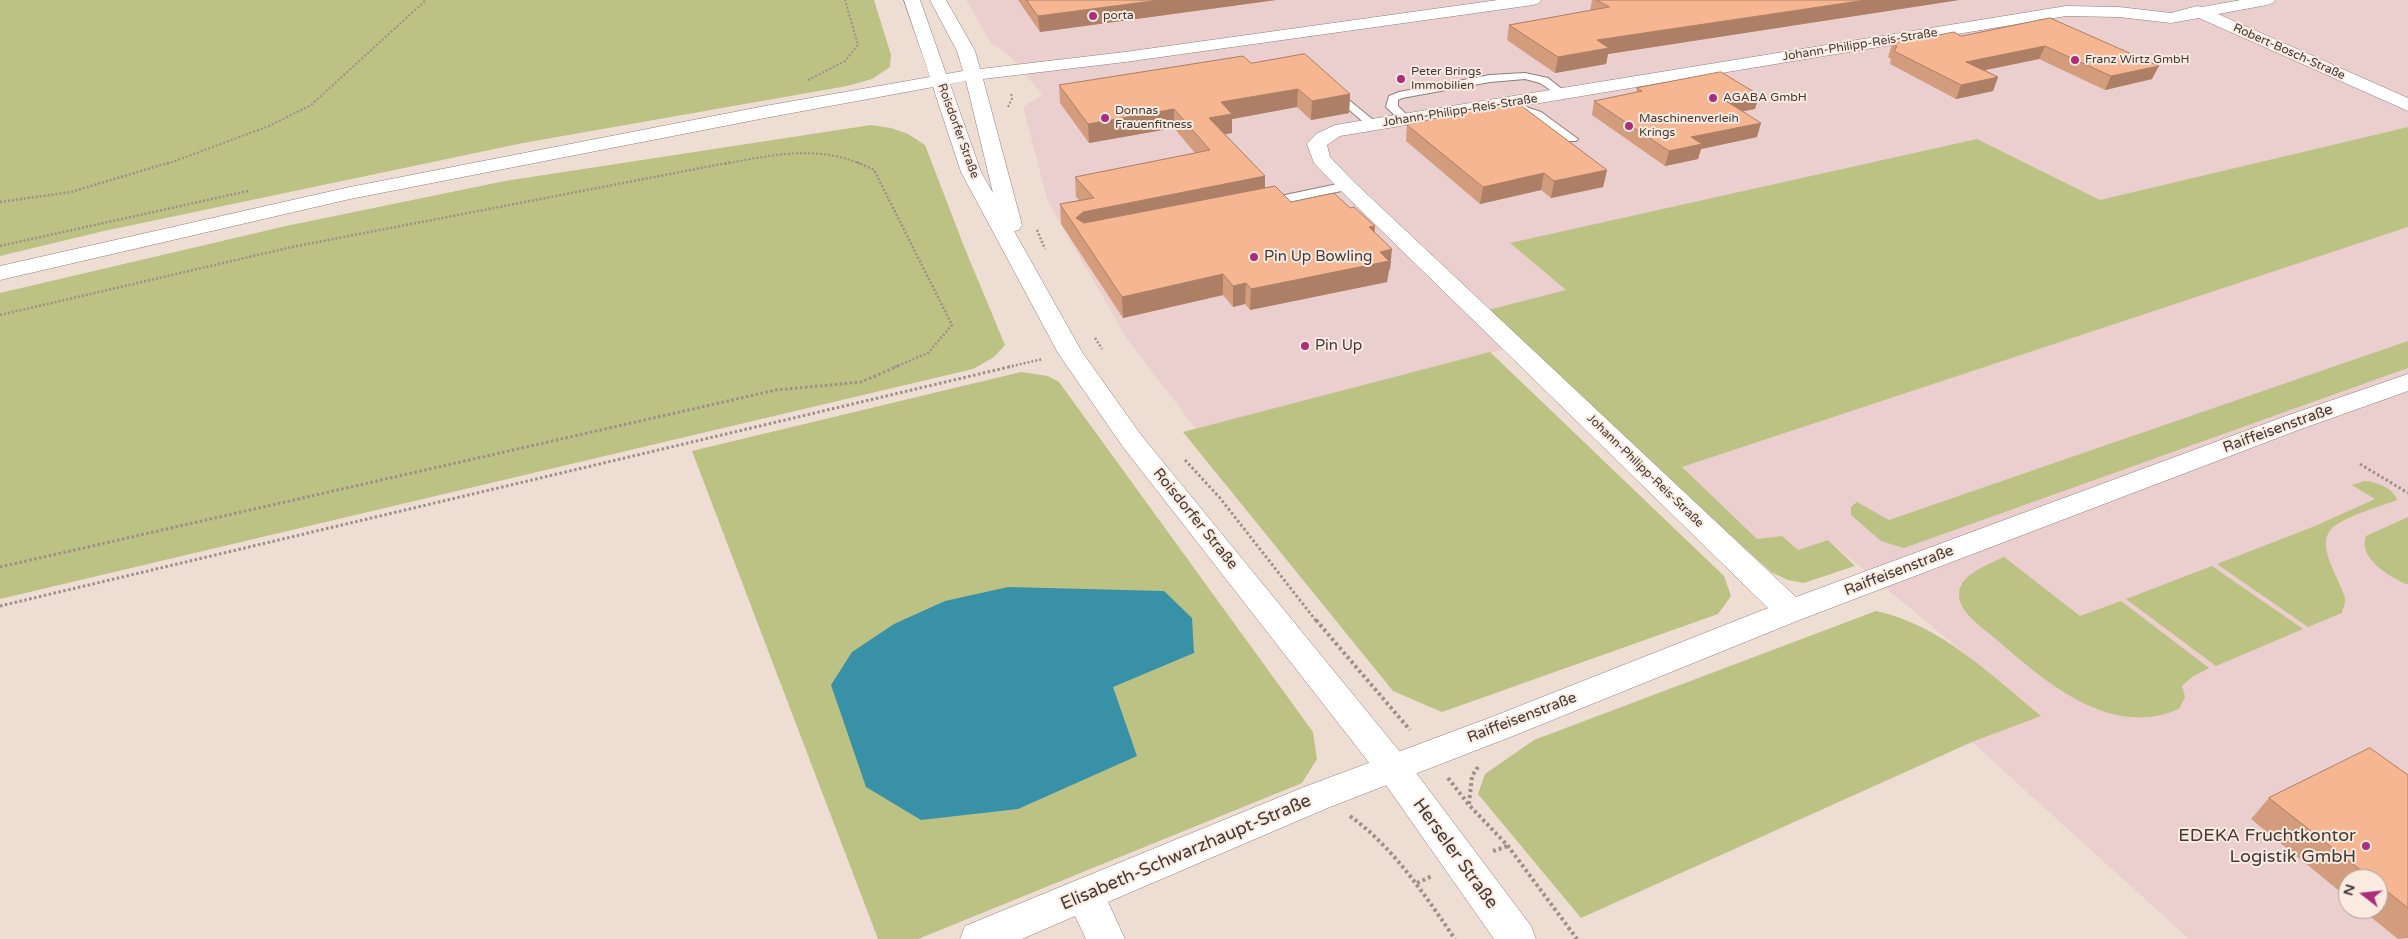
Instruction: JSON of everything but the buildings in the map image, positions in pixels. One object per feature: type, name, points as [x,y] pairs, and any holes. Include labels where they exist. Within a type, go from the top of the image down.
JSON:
[{"type":"main road","name":"Roisdorfer Straße","points":[[912,0],[971,172],[1070,353],[1132,441],[1393,768]]},
{"type":"main road","name":"Roisdorfer Straße","points":[[938,0],[966,51],[1018,256]]},
{"type":"main road","points":[[0,273],[350,193],[546,156],[942,90],[1125,57],[1533,0]]},
{"type":"main road","name":"Robert-Bosch-Straße","points":[[2170,0],[2201,12],[2408,105]]},
{"type":"main road","name":"Johann-Philipp-Reis-Straße","points":[[1791,611],[1347,186],[1321,159],[1317,144],[1334,131],[2066,11],[2119,12],[2171,18],[2267,0]]},
{"type":"main road","points":[[975,84],[1011,86],[1125,57]]},
{"type":"main road","name":"Raiffeisenstraße","points":[[1393,768],[1791,611],[2282,427],[2408,382]]},
{"type":"main road","name":"Elisabeth-Schwarzhaupt-Straße","points":[[979,939],[1317,797],[1393,768]]},
{"type":"main road","name":"Herseler Straße","points":[[1393,768],[1460,863],[1517,939]]},
{"type":"main road","points":[[1085,896],[1106,939]]},
{"type":"lane","points":[[1406,120],[1392,107],[1393,98],[1399,95],[1516,76],[1536,77],[1563,94]]},
{"type":"lane","points":[[1324,82],[1373,125]]},
{"type":"lane","points":[[1515,102],[1525,110],[1537,114],[1572,140]]},
{"type":"lane","points":[[1252,206],[1347,186]]},
{"type":"path","points":[[0,202],[71,192],[150,170],[269,126],[311,105],[426,0]]},
{"type":"path","points":[[803,82],[845,61],[858,45],[845,0]]},
{"type":"path","points":[[1003,115],[1012,99],[1011,86]]},
{"type":"path","points":[[0,315],[292,247],[770,155],[807,153],[847,158],[874,170],[952,325],[928,353],[861,382],[776,390],[0,567]]},
{"type":"path","points":[[0,246],[253,190]]},
{"type":"path","points":[[1035,224],[1049,257]]},
{"type":"path","points":[[1092,334],[1103,350]]},
{"type":"path","points":[[0,606],[1070,353]]},
{"type":"path","points":[[1182,456],[1220,498],[1316,620],[1430,754],[1469,805],[1508,846],[1577,939]]},
{"type":"path","points":[[2360,464],[2408,493]]},
{"type":"path","points":[[1317,797],[1364,825],[1417,883],[1455,939]]},
{"type":"shaded area","points":[[966,0],[2408,0],[2408,127],[2100,200],[1977,139],[1511,244],[1567,290],[1520,345],[1196,429],[1126,337],[1048,202],[1023,107],[1042,95],[1011,57],[991,43]]},
{"type":"shaded area","points":[[2408,227],[2408,939],[2189,939],[1972,742],[2040,716],[1828,540],[1798,550],[1782,536],[1757,539],[1681,467]]},
{"type":"green space","points":[[0,0],[874,0],[891,55],[890,67],[872,79],[847,86],[523,143],[104,231],[0,256]]},
{"type":"green space","points":[[871,125],[891,128],[908,134],[925,145],[1005,345],[994,357],[973,369],[0,599],[0,293],[286,226],[505,181]]},
{"type":"green space","points":[[2408,127],[2408,227],[1682,467],[1757,539],[1782,536],[1798,550],[1828,540],[1855,566],[1804,583],[1788,580],[1771,572],[1484,311],[1566,290],[1510,243],[1977,139],[2100,200]]},
{"type":"green space","points":[[2408,341],[2408,368],[1904,548],[1881,541],[1851,515],[1851,507],[1857,502],[1889,520]]},
{"type":"green space","points":[[1490,352],[1724,576],[1731,596],[1718,614],[1442,712],[1393,691],[1183,432]]},
{"type":"green space","points":[[1021,372],[1048,376],[1059,382],[1313,732],[1317,759],[1302,783],[918,939],[878,939],[692,451]]},
{"type":"green space","points":[[2365,481],[2379,484],[2388,489],[2397,500],[2350,517],[2336,525],[2329,532],[2326,540],[2329,560],[2345,598],[2342,613],[2308,627],[2217,564],[2315,526],[2375,499],[2352,485]]},
{"type":"green space","points":[[2408,517],[2408,584],[2406,584],[2376,565],[2366,552],[2365,544],[2366,536]]},
{"type":"green space","points":[[2004,557],[2080,616],[2121,601],[2209,668],[2192,677],[2182,686],[2185,697],[2179,709],[2153,716],[2128,717],[2080,702],[2036,673],[1979,625],[1967,614],[1963,607],[1959,594],[1960,587],[1964,581],[1976,571]]},
{"type":"green space","points":[[2212,566],[2303,629],[2216,666],[2126,599]]},
{"type":"green space","points":[[1876,611],[1900,618],[1944,640],[1984,668],[2041,716],[1972,742],[1581,918],[1478,794],[1485,774],[1534,740]]},
{"type":"water","points":[[1008,587],[1164,591],[1192,618],[1194,653],[1113,687],[1137,756],[1018,809],[921,820],[866,787],[831,685],[852,652],[894,624],[945,601]]},
{"type":"place","name":"porta","points":[[1093,16]]},
{"type":"place","name":"Franz Wirtz GmbH","points":[[2075,60]]},
{"type":"place","name":"Peter Brings Immobilien","points":[[1401,79]]},
{"type":"place","name":"AGABA GmbH","points":[[1713,98]]},
{"type":"place","name":"Donnas Frauenfitness","points":[[1105,118]]},
{"type":"place","name":"Maschinenverleih Krings","points":[[1629,126]]},
{"type":"place","name":"Pin Up Bowling","points":[[1254,257]]},
{"type":"place","name":"Pin Up","points":[[1305,346]]},
{"type":"place","name":"EDEKA Fruchtkontor Logistik GmbH","points":[[2366,846]]}]
